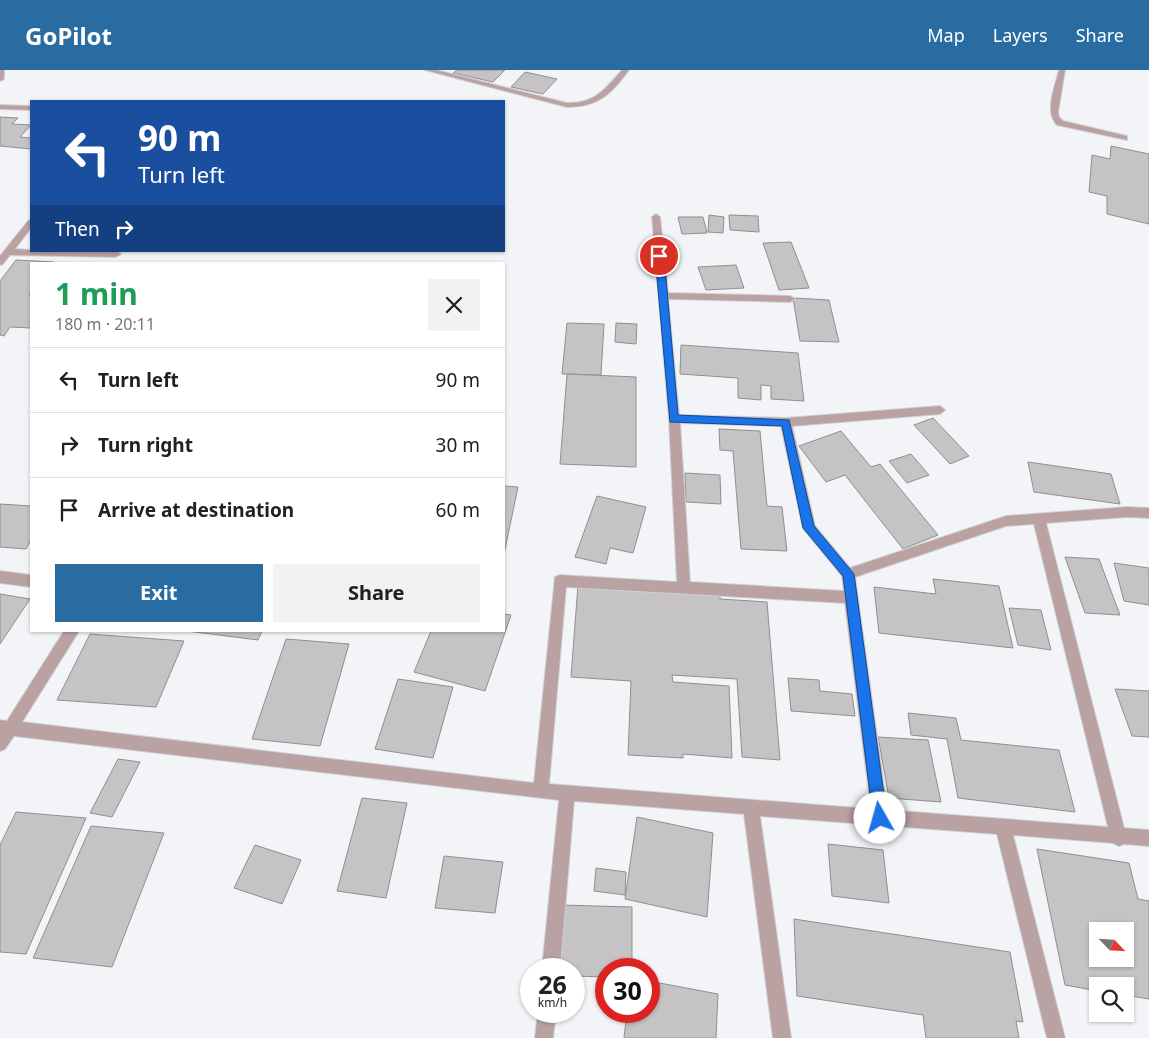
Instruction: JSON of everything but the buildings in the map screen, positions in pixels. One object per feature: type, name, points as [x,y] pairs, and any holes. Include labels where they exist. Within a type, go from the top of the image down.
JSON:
[{"type":"street","points":[[0,79],[1,70]]},
{"type":"street","points":[[428,70],[582,106],[593,104],[626,70]]},
{"type":"street","points":[[1062,70],[1054,112],[1055,118],[1060,124],[1124,138]]},
{"type":"street","points":[[0,107],[30,108]]},
{"type":"street","points":[[656,217],[674,419],[684,588]]},
{"type":"street","points":[[0,262],[30,224]]},
{"type":"street","points":[[8,252],[116,254]]},
{"type":"street","points":[[663,296],[790,299]]},
{"type":"street","points":[[674,419],[786,422],[940,410]]},
{"type":"street","points":[[786,422],[809,528],[848,574],[880,818]]},
{"type":"street","points":[[848,574],[1006,521],[1127,512],[1149,513]]},
{"type":"street","points":[[1039,519],[1119,838]]},
{"type":"street","points":[[0,577],[30,581]]},
{"type":"street","points":[[540,791],[560,581],[852,597]]},
{"type":"street","points":[[0,744],[4,727],[71,632]]},
{"type":"street","points":[[4,727],[540,791],[1003,827],[1119,838],[1149,838]]},
{"type":"street","points":[[551,958],[567,793]]},
{"type":"street","points":[[751,808],[782,1038]]},
{"type":"street","points":[[1003,827],[1056,1038]]},
{"type":"street","points":[[544,1038],[546,1023]]},
{"type":"route","points":[[659,256],[674,419],[786,422],[809,528],[848,574],[880,818]]}]
